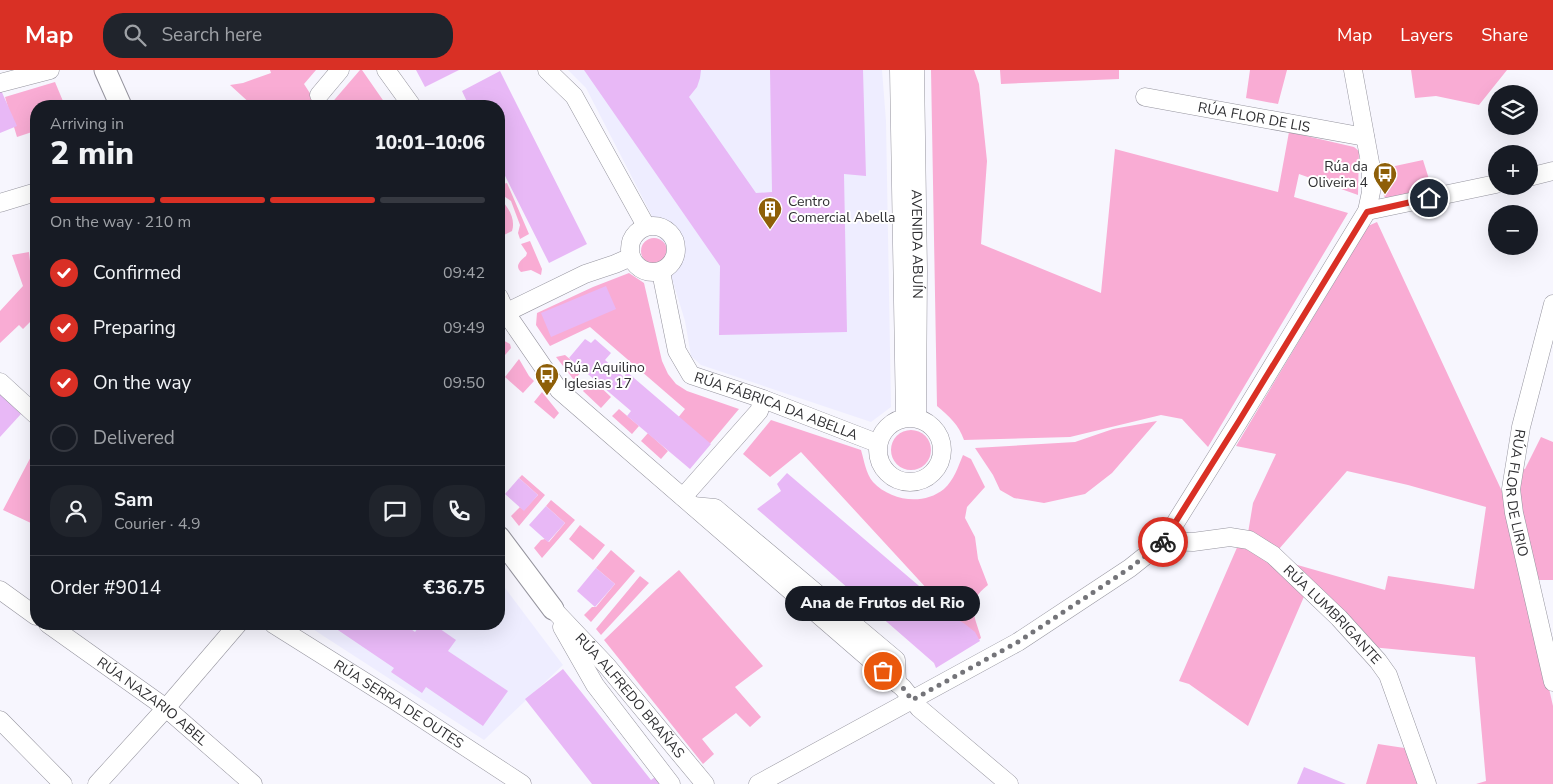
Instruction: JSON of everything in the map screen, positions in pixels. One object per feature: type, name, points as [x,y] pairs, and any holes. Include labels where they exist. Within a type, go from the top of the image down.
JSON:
[{"type":"street","points":[[0,83],[50,70]]},
{"type":"street","points":[[105,70],[118,100]]},
{"type":"street","points":[[319,95],[340,70]]},
{"type":"street","points":[[386,70],[408,100]]},
{"type":"street","points":[[547,70],[574,96],[646,226]]},
{"type":"street","name":"AVENIDA ABUÍN","points":[[899,70],[911,417]]},
{"type":"street","name":"AVENIDA ABUÍN","points":[[911,417],[918,270],[915,70]]},
{"type":"street","points":[[758,784],[1018,642],[1130,568],[1164,541],[1367,212],[1371,192],[1371,168],[1353,70]]},
{"type":"street","name":"RÚA FLOR DE LIS","points":[[1145,97],[1365,137]]},
{"type":"street","points":[[1538,176],[1552,174]]},
{"type":"street","points":[[1367,212],[1488,186]]},
{"type":"street","points":[[0,203],[30,194]]},
{"type":"street","points":[[646,226],[658,226],[669,231],[676,242],[677,254],[671,265],[661,272],[648,272],[637,267],[631,256],[630,244],[636,233],[646,226]]},
{"type":"street","points":[[505,306],[631,256]]},
{"type":"street","name":"RÚA FÁBRICA DA ABELLA","points":[[661,272],[677,351],[691,375],[763,399],[878,443]]},
{"type":"street","name":"RÚA FLOR DE LIRIO","points":[[1553,304],[1520,427],[1511,488],[1514,513],[1553,682]]},
{"type":"street","points":[[505,314],[559,390],[897,683],[919,708],[1009,784]]},
{"type":"street","points":[[0,382],[30,410]]},
{"type":"street","points":[[688,501],[759,410],[763,399]]},
{"type":"street","points":[[911,417],[932,425],[942,440],[942,457],[934,472],[920,481],[903,482],[888,474],[878,460],[878,443],[883,431],[892,422],[911,417]]},
{"type":"street","name":"RÚA LUMBRIGANTE","points":[[1164,541],[1193,542],[1230,537],[1249,540],[1273,555],[1293,573],[1339,618],[1378,661],[1388,675],[1427,784]]},
{"type":"street","name":"RÚA ALFREDO BRAÑAS","points":[[505,545],[553,610],[595,685],[671,784]]},
{"type":"street","points":[[0,590],[30,612]]},
{"type":"street","name":"RÚA ALFREDO BRAÑAS","points":[[553,610],[607,666],[704,784]]},
{"type":"street","name":"RÚA NAZARIO ABEL","points":[[56,630],[166,708],[253,784]]},
{"type":"street","points":[[97,784],[233,630]]},
{"type":"street","name":"RÚA SERRA DE OUTES","points":[[283,630],[522,784]]},
{"type":"street","points":[[0,720],[63,784]]},
{"type":"shaded area","points":[[270,70],[316,70],[304,84],[314,100],[246,100],[230,85],[243,83],[271,73]]},
{"type":"shaded area","points":[[360,70],[362,70],[383,100],[334,100]]},
{"type":"shaded area","points":[[568,70],[882,70],[886,121],[891,407],[871,422],[701,365],[691,356],[685,321],[654,220],[586,88]]},
{"type":"shaded area","points":[[931,70],[974,70],[979,84],[987,161],[981,244],[1101,293],[1115,149],[1278,192],[1289,132],[1354,147],[1359,151],[1358,195],[1299,174],[1294,197],[1348,213],[1208,447],[1182,419],[1161,415],[1070,437],[964,440],[953,421],[937,406]]},
{"type":"shaded area","points":[[1000,70],[1119,70],[1119,79],[1001,84]]},
{"type":"shaded area","points":[[1250,70],[1287,70],[1278,104],[1246,98]]},
{"type":"shaded area","points":[[1411,70],[1507,70],[1495,85],[1488,85],[1488,94],[1479,105],[1436,96],[1415,98]]},
{"type":"shaded area","points":[[55,82],[62,100],[30,100],[30,133],[17,137],[5,97]]},
{"type":"shaded area","points":[[1423,160],[1433,192],[1388,201],[1384,196],[1381,169]]},
{"type":"shaded area","points":[[507,183],[529,234],[520,239],[518,233],[520,225],[511,201],[505,197],[505,184]]},
{"type":"shaded area","points":[[505,205],[512,217],[512,231],[505,234]]},
{"type":"shaded area","points":[[1377,222],[1506,500],[1553,706],[1553,784],[1476,784],[1486,781],[1475,657],[1371,647],[1287,562],[1385,590],[1388,576],[1474,589],[1486,507],[1408,485],[1347,471],[1279,549],[1248,533],[1253,503],[1276,454],[1236,446],[1368,226]]},
{"type":"shaded area","points":[[654,238],[663,242],[667,251],[663,260],[654,264],[645,260],[641,251],[645,242]]},
{"type":"shaded area","points":[[530,241],[542,269],[541,275],[531,270],[521,272],[518,268],[519,263],[527,253],[521,244]]},
{"type":"shaded area","points":[[29,252],[30,322],[23,329],[19,325],[0,343],[0,311],[23,286],[12,255]]},
{"type":"shaded area","points":[[629,273],[644,283],[662,361],[668,374],[676,384],[687,391],[739,409],[708,446],[677,419],[685,409],[590,327],[550,346],[536,325],[537,313],[593,287]]},
{"type":"shaded area","points":[[505,341],[510,344],[511,348],[505,355]]},
{"type":"shaded area","points":[[565,355],[583,370],[574,380],[556,357]]},
{"type":"shaded area","points":[[519,359],[534,381],[523,393],[505,377]]},
{"type":"shaded area","points":[[593,380],[611,397],[601,408],[583,391]]},
{"type":"shaded area","points":[[542,392],[559,413],[554,419],[534,402]]},
{"type":"shaded area","points":[[619,409],[639,426],[632,434],[612,416]]},
{"type":"shaded area","points":[[771,420],[861,450],[867,471],[873,482],[889,494],[907,499],[927,498],[944,489],[950,482],[963,455],[971,459],[985,487],[967,507],[965,518],[975,537],[978,559],[988,585],[976,597],[973,609],[981,638],[976,642],[801,452],[770,477],[743,454]]},
{"type":"shaded area","points":[[1157,421],[1112,473],[1085,494],[1044,503],[1014,498],[1000,490],[993,475],[975,448],[1075,442],[1113,429]]},
{"type":"shaded area","points":[[915,430],[922,433],[928,439],[931,450],[930,458],[922,467],[915,470],[907,470],[900,467],[892,458],[891,446],[894,439],[903,431]]},
{"type":"shaded area","points":[[648,433],[668,451],[661,459],[641,441]]},
{"type":"shaded area","points":[[1541,437],[1553,442],[1553,580],[1537,580],[1516,490],[1517,467],[1525,469]]},
{"type":"shaded area","points":[[30,458],[30,523],[3,510]]},
{"type":"shaded area","points":[[522,475],[545,495],[519,526],[511,516],[520,507],[524,510],[538,495],[519,478]]},
{"type":"shaded area","points":[[551,500],[575,520],[542,558],[534,548],[541,540],[545,539],[549,542],[565,523],[546,506]]},
{"type":"shaded area","points":[[580,525],[605,545],[593,560],[569,539]]},
{"type":"shaded area","points":[[1239,543],[1254,552],[1306,592],[1248,726],[1189,684],[1179,681]]},
{"type":"shaded area","points":[[611,550],[635,571],[591,622],[584,615],[592,607],[596,607],[615,584],[596,568]]},
{"type":"shaded area","points":[[679,570],[763,666],[735,687],[761,717],[750,727],[736,713],[702,739],[714,754],[703,764],[604,640]]},
{"type":"shaded area","points":[[640,576],[649,583],[601,635],[596,629]]},
{"type":"shaded area","points":[[505,588],[563,665],[484,740],[314,630],[505,630]]},
{"type":"shaded area","points":[[1378,744],[1411,749],[1421,784],[1366,784]]},
{"type":"building","points":[[416,70],[459,70],[425,87]]},
{"type":"building","name":"Centro Comercial Abella","points":[[584,70],[701,70],[697,87],[689,97],[756,193],[772,192],[770,70],[863,70],[866,176],[844,174],[847,332],[719,335],[720,266]]},
{"type":"building","points":[[500,71],[587,244],[549,263],[505,176],[505,100],[466,100],[462,91]]},
{"type":"building","points":[[0,88],[17,126],[0,133]]},
{"type":"building","points":[[606,286],[616,309],[551,337],[541,313]]},
{"type":"building","points":[[585,339],[591,343],[595,339],[611,353],[605,360],[624,377],[627,372],[711,444],[690,469],[627,416],[631,411],[569,358]]},
{"type":"building","points":[[0,394],[21,414],[0,437]]},
{"type":"building","points":[[787,473],[975,632],[980,641],[936,668],[934,663],[757,509],[781,491],[777,484]]},
{"type":"building","points":[[519,478],[538,495],[524,511],[505,494]]},
{"type":"building","points":[[546,506],[565,523],[548,542],[529,525]]},
{"type":"building","points":[[596,568],[615,584],[595,607],[577,591]]},
{"type":"building","points":[[338,630],[412,630],[415,632],[416,630],[442,630],[456,640],[448,651],[508,691],[483,726],[426,687],[422,693],[391,672],[394,668]]},
{"type":"building","points":[[563,669],[651,780],[655,777],[661,784],[592,784],[525,699]]},
{"type":"building","points":[[1304,767],[1346,784],[1297,784]]},
{"type":"way so far","points":[[883,671],[903,688],[912,700],[1018,642],[1130,568],[1163,542]]},
{"type":"place","name":"Rúa da Oliveira 4","points":[[1385,195]]},
{"type":"place","name":"Centro Comercial Abella","points":[[770,230]]},
{"type":"place","name":"Rúa Aquilino Iglesias 17","points":[[547,396]]},
{"type":"place","name":"Ana de Frutos del Rio","points":[[883,671]]},
{"type":"route","points":[[1163,542],[1367,212],[1429,198]]}]
